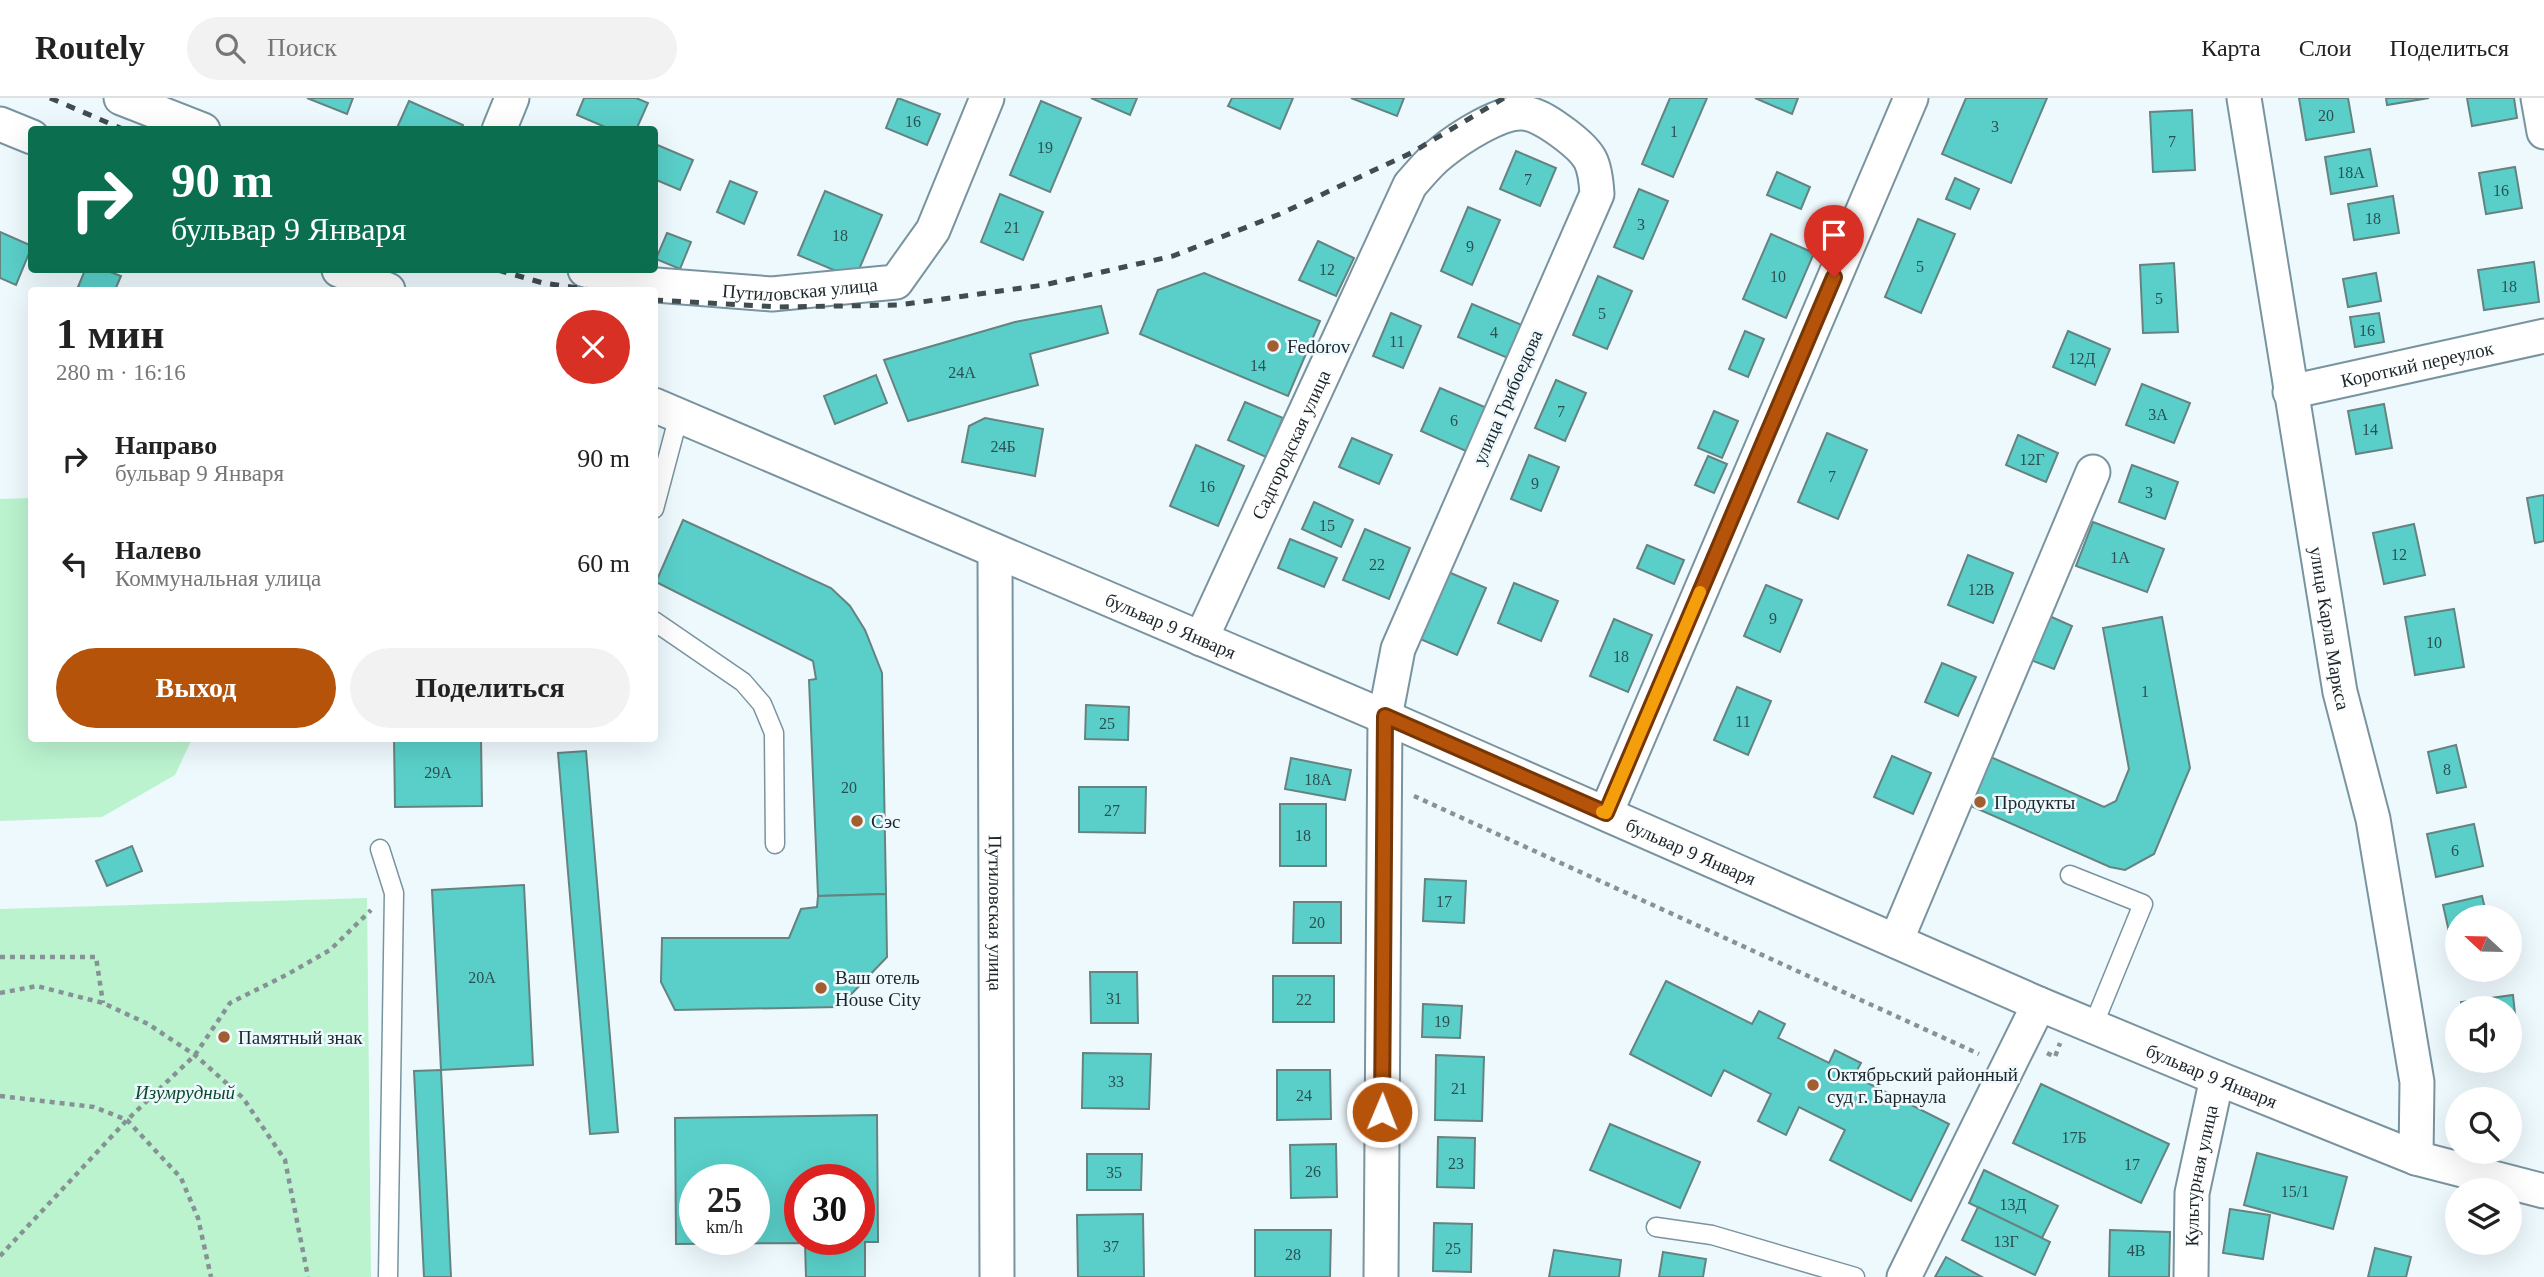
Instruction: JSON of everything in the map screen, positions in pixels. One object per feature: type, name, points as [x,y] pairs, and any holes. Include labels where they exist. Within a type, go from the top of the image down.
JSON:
[{"type":"street","points":[[121,98],[193,126]]},
{"type":"street","points":[[501,126],[512,98]]},
{"type":"street","name":"Путиловская улица","points":[[596,273],[643,285],[772,294],[896,282],[933,230],[987,98]]},
{"type":"street","points":[[1606,813],[1911,98]]},
{"type":"street","name":"улица Карла Маркса","points":[[2244,98],[2340,692],[2373,819],[2415,1069],[2416,1158]]},
{"type":"street","points":[[2538,98],[2544,132]]},
{"type":"street","name":"Садгородская улица","points":[[1201,639],[1410,185],[1438,155],[1464,136],[1500,118],[1522,113]]},
{"type":"street","name":"улица Грибоедова","points":[[1385,716],[1398,649],[1597,194],[1596,167],[1579,145],[1549,122],[1522,113]]},
{"type":"street","points":[[0,124],[28,135]]},
{"type":"street","points":[[346,273],[381,287]]},
{"type":"street","name":"Короткий переулок","points":[[2290,392],[2544,336]]},
{"type":"street","name":"бульвар 9 Января","points":[[667,410],[1385,716],[2039,1004],[2416,1158],[2544,1191]]},
{"type":"street","points":[[1896,941],[2093,472]]},
{"type":"street","name":"Путиловская улица","points":[[995,551],[998,1277]]},
{"type":"street","points":[[1381,1277],[1385,716]]},
{"type":"street","points":[[1904,1277],[2039,1004]]},
{"type":"street","name":"Культурная улица","points":[[2192,1277],[2192,1193],[2217,1078]]},
{"type":"lane","points":[[658,479],[667,410]]},
{"type":"lane","points":[[658,624],[743,682],[762,704],[774,733],[775,844]]},
{"type":"lane","points":[[380,849],[394,892],[388,1277]]},
{"type":"lane","points":[[2070,875],[2144,904],[2082,1021]]},
{"type":"lane","points":[[1656,1227],[1713,1235],[1855,1277]]},
{"type":"path","points":[[1385,783],[2021,1073],[2038,1049],[2055,1057],[2082,1021]]},
{"type":"path","points":[[0,1256],[127,1120],[195,1055],[230,1003],[330,950],[394,892]]},
{"type":"path","points":[[0,957],[96,957],[103,1003]]},
{"type":"path","points":[[0,993],[37,986],[103,1003],[148,1024],[195,1055],[243,1098],[285,1160],[308,1277]]},
{"type":"path","points":[[0,1096],[94,1107],[127,1120],[181,1178],[198,1218],[211,1277]]},
{"type":"green space","points":[[28,498],[28,742],[191,742],[175,775],[102,817],[0,821],[0,499]]},
{"type":"green space","name":"Изумрудный","points":[[367,898],[371,1277],[0,1277],[0,909]]},
{"type":"building","points":[[307,98],[353,98],[347,114]]},
{"type":"building","points":[[584,98],[636,98],[648,103],[638,126],[603,126],[577,115]]},
{"type":"building","points":[[898,98],[940,114],[927,145],[886,128]]},
{"type":"building","points":[[1091,98],[1137,98],[1130,115]]},
{"type":"building","points":[[1232,98],[1293,98],[1280,129],[1228,106]]},
{"type":"building","points":[[1351,98],[1404,98],[1397,116]]},
{"type":"building","points":[[1670,98],[1707,98],[1673,177],[1642,164]]},
{"type":"building","points":[[1755,98],[1798,98],[1792,114]]},
{"type":"building","points":[[1966,98],[2047,98],[2011,183],[1942,154]]},
{"type":"building","points":[[2299,98],[2348,98],[2354,132],[2306,140]]},
{"type":"building","points":[[2386,98],[2429,98],[2387,105]]},
{"type":"building","points":[[2467,98],[2514,98],[2517,118],[2472,126]]},
{"type":"building","points":[[409,101],[463,125],[463,126],[398,126]]},
{"type":"building","points":[[1041,101],[1081,118],[1050,192],[1010,175]]},
{"type":"building","points":[[2192,110],[2195,170],[2153,172],[2150,112]]},
{"type":"building","points":[[658,145],[693,160],[680,190],[658,181]]},
{"type":"building","points":[[2370,149],[2377,186],[2331,194],[2325,157]]},
{"type":"building","points":[[1516,151],[1556,168],[1540,206],[1500,189]]},
{"type":"building","points":[[2515,167],[2522,208],[2486,214],[2479,173]]},
{"type":"building","points":[[1777,172],[1810,187],[1801,209],[1767,195]]},
{"type":"building","points":[[1955,178],[1979,189],[1970,209],[1946,199]]},
{"type":"building","points":[[730,181],[757,192],[744,224],[717,212]]},
{"type":"building","points":[[1639,189],[1668,201],[1643,259],[1614,247]]},
{"type":"building","points":[[825,191],[882,215],[855,279],[798,255]]},
{"type":"building","points":[[1000,194],[1043,212],[1023,260],[981,242]]},
{"type":"building","points":[[2393,196],[2399,233],[2354,240],[2348,204]]},
{"type":"building","points":[[1468,207],[1500,220],[1472,285],[1441,271]]},
{"type":"building","points":[[1918,219],[1955,234],[1921,313],[1885,297]]},
{"type":"building","points":[[0,232],[28,244],[28,256],[16,285],[0,278]]},
{"type":"building","points":[[667,233],[691,242],[680,269],[658,260]]},
{"type":"building","points":[[1771,234],[1814,253],[1786,318],[1743,299]]},
{"type":"building","points":[[1318,241],[1354,258],[1336,296],[1299,280]]},
{"type":"building","points":[[2534,262],[2539,302],[2484,310],[2478,270]]},
{"type":"building","points":[[2174,263],[2178,332],[2143,333],[2140,265]]},
{"type":"building","points":[[84,273],[113,273],[121,276],[116,287],[78,287]]},
{"type":"building","points":[[1204,273],[1320,321],[1288,396],[1140,334],[1158,290]]},
{"type":"building","points":[[2376,273],[2381,301],[2348,307],[2343,279]]},
{"type":"building","points":[[1598,276],[1632,291],[1607,349],[1573,335]]},
{"type":"building","points":[[1472,304],[1529,328],[1515,361],[1458,337]]},
{"type":"building","points":[[1101,306],[1108,333],[1030,354],[1038,385],[908,421],[884,360],[1015,322]]},
{"type":"building","points":[[1391,313],[1421,326],[1403,368],[1373,356]]},
{"type":"building","points":[[2379,313],[2384,342],[2355,347],[2350,317]]},
{"type":"building","points":[[1745,331],[1764,339],[1748,377],[1729,369]]},
{"type":"building","points":[[2068,331],[2110,349],[2095,385],[2053,367]]},
{"type":"building","points":[[876,375],[887,403],[835,424],[824,396]]},
{"type":"building","points":[[1556,380],[1586,393],[1565,441],[1535,428]]},
{"type":"building","points":[[2142,384],[2190,403],[2174,443],[2126,425]]},
{"type":"building","points":[[1440,388],[1487,408],[1468,452],[1421,431]]},
{"type":"building","points":[[1245,402],[1283,418],[1266,457],[1228,440]]},
{"type":"building","points":[[2384,404],[2392,448],[2356,454],[2348,411]]},
{"type":"building","points":[[1714,411],[1738,421],[1722,458],[1698,448]]},
{"type":"building","points":[[985,418],[1043,429],[1035,476],[962,462],[969,426]]},
{"type":"building","points":[[1827,433],[1867,450],[1838,519],[1798,502]]},
{"type":"building","points":[[2018,435],[2058,453],[2046,482],[2006,465]]},
{"type":"building","points":[[1352,438],[1392,455],[1379,484],[1339,467]]},
{"type":"building","points":[[1196,445],[1244,466],[1218,526],[1170,506]]},
{"type":"building","points":[[1529,455],[1559,467],[1541,511],[1511,499]]},
{"type":"building","points":[[1708,456],[1727,464],[1714,493],[1695,485]]},
{"type":"building","points":[[2132,465],[2178,482],[2165,519],[2119,502]]},
{"type":"building","points":[[2544,495],[2544,541],[2535,543],[2527,498]]},
{"type":"building","points":[[1314,502],[1353,520],[1341,547],[1302,529]]},
{"type":"building","points":[[683,520],[831,588],[850,606],[865,630],[882,673],[886,894],[818,896],[809,680],[816,679],[813,661],[658,583]]},
{"type":"building","points":[[2093,522],[2164,549],[2147,592],[2076,566]]},
{"type":"building","points":[[2414,524],[2425,575],[2384,584],[2373,533]]},
{"type":"building","points":[[1365,529],[1410,548],[1389,599],[1343,580]]},
{"type":"building","points":[[1290,539],[1337,558],[1324,587],[1278,568]]},
{"type":"building","points":[[1647,545],[1684,560],[1674,584],[1637,568]]},
{"type":"building","points":[[1968,555],[2013,573],[1993,623],[1948,605]]},
{"type":"building","points":[[1446,571],[1486,588],[1457,655],[1418,638]]},
{"type":"building","points":[[1514,583],[1558,601],[1541,641],[1498,623]]},
{"type":"building","points":[[1766,585],[1802,600],[1780,652],[1744,636]]},
{"type":"building","points":[[2454,609],[2464,667],[2415,675],[2405,617]]},
{"type":"building","points":[[2047,615],[2072,626],[2054,669],[2028,659]]},
{"type":"building","points":[[2162,617],[2190,768],[2154,854],[2125,870],[2110,867],[1962,802],[1984,754],[2104,807],[2116,801],[2129,769],[2103,628]]},
{"type":"building","points":[[1614,619],[1652,635],[1628,692],[1590,676]]},
{"type":"building","points":[[1942,663],[1976,677],[1958,716],[1925,702]]},
{"type":"building","points":[[1737,687],[1771,701],[1748,755],[1714,740]]},
{"type":"building","points":[[1086,705],[1129,707],[1128,740],[1085,739]]},
{"type":"building","points":[[394,742],[481,742],[482,806],[395,807]]},
{"type":"building","points":[[2456,745],[2466,787],[2437,793],[2428,752]]},
{"type":"building","points":[[586,751],[618,1132],[590,1134],[558,753]]},
{"type":"building","points":[[1892,756],[1931,773],[1913,814],[1874,797]]},
{"type":"building","points":[[1291,758],[1351,770],[1345,800],[1285,789]]},
{"type":"building","points":[[1079,787],[1146,787],[1145,833],[1079,832]]},
{"type":"building","points":[[1280,804],[1326,804],[1326,866],[1280,866]]},
{"type":"building","points":[[2474,824],[2483,866],[2436,877],[2427,834]]},
{"type":"building","points":[[132,846],[142,871],[107,886],[96,861]]},
{"type":"building","points":[[1425,879],[1466,881],[1464,923],[1423,921]]},
{"type":"building","points":[[524,885],[533,1065],[441,1070],[432,890]]},
{"type":"building","points":[[886,894],[887,957],[839,1007],[675,1010],[661,982],[662,938],[789,938],[801,909],[817,907],[818,896]]},
{"type":"building","points":[[2482,896],[2484,905],[2445,905],[2445,914],[2443,905]]},
{"type":"building","points":[[1294,902],[1341,902],[1341,943],[1293,943]]},
{"type":"building","points":[[1090,972],[1137,972],[1138,1023],[1091,1023]]},
{"type":"building","points":[[1273,976],[1334,976],[1334,1022],[1273,1022]]},
{"type":"building","name":"Октябрьский районный суд г. Барнаула","points":[[1666,981],[1752,1024],[1759,1011],[1785,1024],[1778,1038],[1829,1063],[1835,1050],[1861,1063],[1854,1076],[1949,1124],[1911,1201],[1830,1160],[1845,1130],[1799,1107],[1786,1135],[1758,1121],[1771,1094],[1724,1070],[1711,1096],[1630,1054]]},
{"type":"building","points":[[1423,1004],[1462,1006],[1460,1038],[1422,1037]]},
{"type":"building","points":[[1083,1053],[1151,1054],[1149,1109],[1082,1108]]},
{"type":"building","points":[[1436,1055],[1484,1057],[1482,1121],[1435,1120]]},
{"type":"building","points":[[441,1070],[451,1277],[424,1277],[414,1071]]},
{"type":"building","points":[[1277,1070],[1330,1070],[1331,1119],[1277,1120]]},
{"type":"building","points":[[2041,1084],[2169,1144],[2141,1203],[2013,1143]]},
{"type":"building","points":[[877,1115],[878,1242],[875,1242],[875,1164],[784,1164],[784,1243],[770,1243],[770,1164],[679,1164],[679,1244],[676,1244],[675,1118]]},
{"type":"building","points":[[1610,1124],[1700,1162],[1680,1208],[1590,1170]]},
{"type":"building","points":[[1438,1137],[1475,1138],[1474,1188],[1437,1187]]},
{"type":"building","points":[[1336,1144],[1337,1197],[1291,1198],[1290,1145]]},
{"type":"building","points":[[2257,1153],[2347,1177],[2333,1229],[2244,1205]]},
{"type":"building","points":[[1087,1154],[1142,1154],[1141,1190],[1087,1190]]},
{"type":"building","points":[[1984,1170],[2058,1206],[2042,1238],[1969,1203]]},
{"type":"building","points":[[1978,1207],[2050,1242],[2035,1275],[1962,1240]]},
{"type":"building","points":[[2230,1209],[2270,1215],[2263,1259],[2223,1253]]},
{"type":"building","points":[[1143,1214],[1144,1277],[1078,1277],[1077,1215]]},
{"type":"building","points":[[1434,1223],[1472,1224],[1471,1272],[1433,1271]]},
{"type":"building","points":[[1255,1230],[1331,1230],[1330,1277],[1255,1277]]},
{"type":"building","points":[[2110,1230],[2170,1232],[2169,1277],[2109,1277]]},
{"type":"building","points":[[2375,1248],[2411,1257],[2406,1277],[2368,1277]]},
{"type":"building","points":[[1554,1250],[1621,1260],[1619,1277],[1549,1277]]},
{"type":"building","points":[[1663,1252],[1706,1259],[1703,1277],[1659,1277]]},
{"type":"building","points":[[805,1255],[865,1255],[865,1277],[806,1277]]},
{"type":"building","points":[[1946,1257],[1982,1277],[1935,1277]]},
{"type":"railway","points":[[50,98],[116,126]]},
{"type":"railway","points":[[658,300],[778,307],[899,305],[1044,285],[1173,256],[1280,214],[1411,153],[1504,98]]},
{"type":"railway","points":[[508,273],[543,283],[571,287]]},
{"type":"slow traffic","points":[[1602,812],[1606,813],[1700,592]]},
{"type":"place","name":"Fedorov","points":[[1273,346]]},
{"type":"place","name":"Продукты","points":[[1980,802]]},
{"type":"place","name":"Сэс","points":[[857,821]]},
{"type":"place","name":"Ваш отель House City","points":[[821,988]]},
{"type":"place","name":"Памятный знак","points":[[224,1037]]},
{"type":"place","name":"Октябрьский районный суд г. Барнаула","points":[[1813,1085]]},
{"type":"route","points":[[1382,1112],[1385,716],[1606,813],[1834,277]]}]
